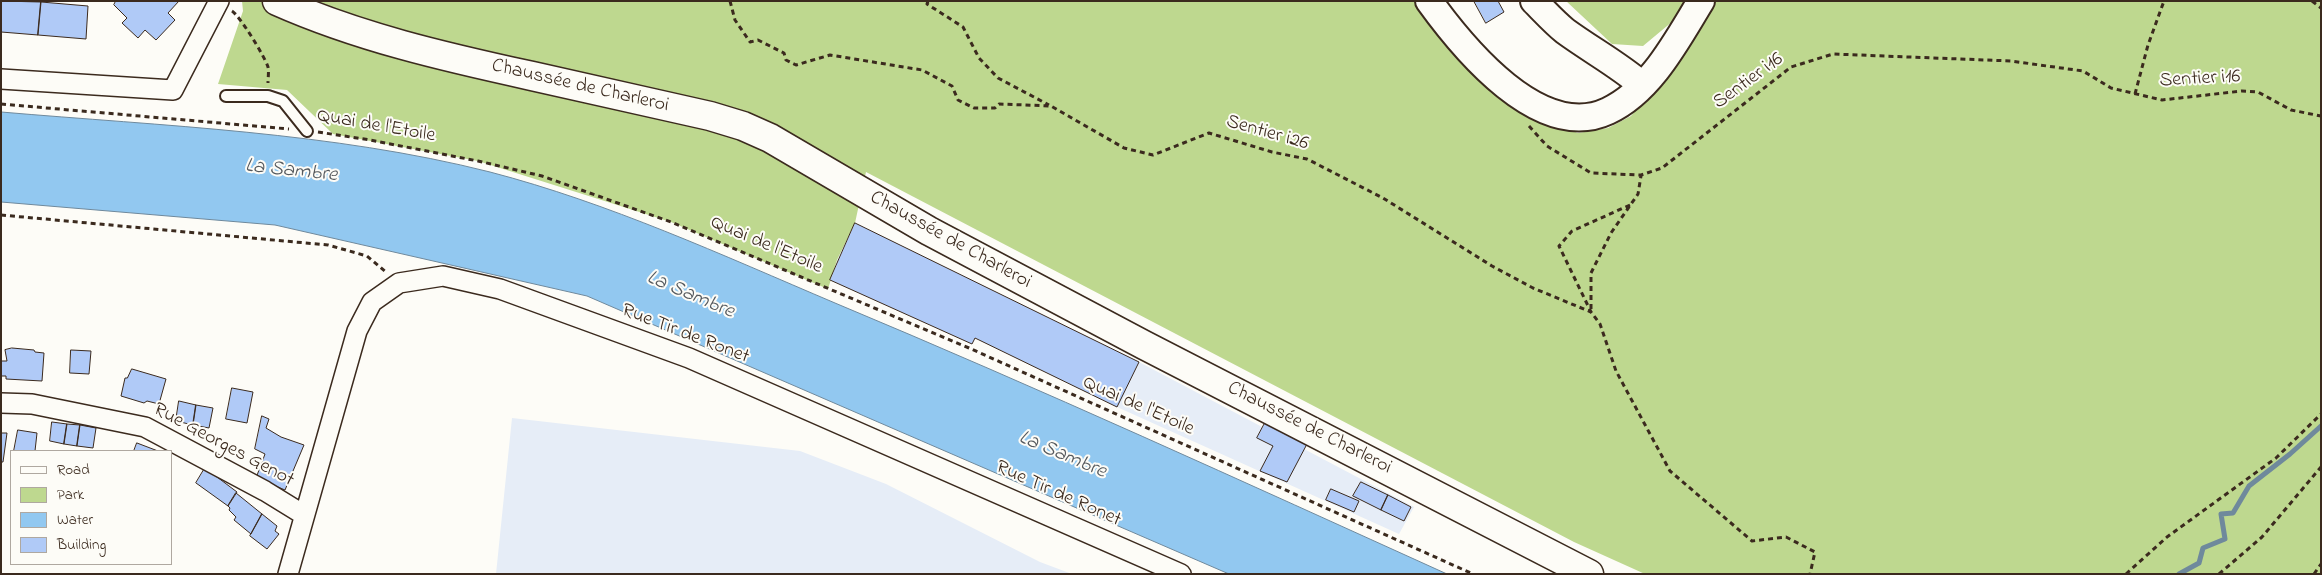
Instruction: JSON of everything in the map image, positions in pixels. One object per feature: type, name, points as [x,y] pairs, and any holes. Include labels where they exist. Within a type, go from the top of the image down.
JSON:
[{"type":"main road","name":"Chaussée de Charleroi","points":[[277,1],[329,23],[375,38],[494,68],[710,116],[743,126],[770,138],[962,249],[1589,574]]},
{"type":"main road","points":[[1429,1],[1452,32],[1479,62],[1505,86],[1531,104],[1568,116],[1592,116],[1601,114],[1619,105],[1642,85],[1672,49],[1701,1]]},
{"type":"main road","points":[[1534,1],[1564,30],[1606,60],[1625,70],[1642,85]]},
{"type":"street","points":[[1,79],[173,90],[218,3]]},
{"type":"street","name":"Rue Tir de Ronet","points":[[288,574],[357,331],[372,302],[398,283],[443,276],[500,290],[689,358],[1181,574]]},
{"type":"street","name":"Rue Georges Genot","points":[[1,402],[32,404],[145,427],[265,491],[304,515]]},
{"type":"lane","points":[[226,96],[268,96],[283,101],[306,131]]},
{"type":"path","name":"Sentier i26","points":[[730,1],[735,20],[750,42],[758,40],[784,53],[786,60],[796,65],[830,55],[922,70],[952,86],[958,100],[974,108],[995,108],[999,104],[1051,106],[1124,148],[1153,155],[1209,133],[1272,152],[1307,158],[1383,198],[1548,296],[1591,312]]},
{"type":"path","points":[[928,1],[928,4],[963,27],[980,58],[998,78],[1051,106]]},
{"type":"path","name":"Sentier i16","points":[[2135,94],[2148,45],[2164,1]]},
{"type":"path","points":[[2312,1],[2321,8]]},
{"type":"path","points":[[218,3],[238,15],[260,50],[268,68],[268,96]]},
{"type":"path","name":"Sentier i16","points":[[1528,125],[1547,146],[1591,172],[1641,175],[1662,168],[1792,67],[1833,54],[2011,61],[2083,71],[2111,88],[2162,100],[2236,92],[2258,92],[2291,110],[2321,116]]},
{"type":"path","name":"Quai de l'Etoile","points":[[1,104],[306,131],[390,143],[542,176],[671,222],[969,348],[1474,574]]},
{"type":"path","points":[[1591,312],[1591,273],[1611,234],[1638,194],[1641,175]]},
{"type":"path","points":[[1630,205],[1572,231],[1559,246],[1591,312],[1600,324],[1616,371],[1670,471],[1752,541],[1786,537],[1815,552],[1810,574]]},
{"type":"path","points":[[1,215],[328,245],[367,256],[398,283]]},
{"type":"path","points":[[2126,574],[2167,538],[2276,458],[2321,414]]},
{"type":"path","points":[[2219,574],[2262,537],[2321,467]]},
{"type":"path","points":[[2314,574],[2321,564]]},
{"type":"shaded area","points":[[855,223],[1139,362],[1414,507],[1399,534],[1117,407],[975,338],[972,344],[836,268],[837,260]]},
{"type":"shaded area","points":[[512,418],[800,451],[886,484],[1040,562],[1072,574],[496,574]]},
{"type":"green space","points":[[242,1],[1414,1],[1441,38],[1484,84],[1539,120],[1578,133],[1608,128],[1631,116],[1675,61],[1711,1],[2321,1],[2321,574],[1645,574],[1574,542],[866,172],[855,223],[837,260],[828,289],[671,222],[478,161],[333,134],[287,90],[218,84],[243,11]]},
{"type":"green space","points":[[1566,1],[1685,1],[1673,21],[1643,46],[1612,44]]},
{"type":"water","name":"La Sambre","points":[[1,112],[247,132],[370,148],[490,172],[578,199],[665,231],[989,369],[1447,574],[1229,574],[587,296],[275,225],[1,202]]},
{"type":"building","points":[[1,1],[41,2],[38,35],[1,32]]},
{"type":"building","points":[[116,1],[179,1],[168,13],[175,20],[156,40],[145,30],[138,38],[122,23],[127,18],[114,5]]},
{"type":"building","points":[[1474,1],[1498,1],[1504,12],[1486,23]]},
{"type":"building","points":[[41,2],[88,6],[86,39],[38,35]]},
{"type":"building","points":[[855,223],[1139,362],[1117,407],[975,338],[972,344],[830,280]]},
{"type":"building","points":[[12,348],[44,353],[42,381],[6,379],[6,376],[1,376],[1,361],[7,361],[5,350]]},
{"type":"building","points":[[71,350],[91,351],[89,374],[70,373]]},
{"type":"building","points":[[132,369],[166,379],[159,404],[147,401],[144,403],[121,396],[125,378],[127,378]]},
{"type":"building","points":[[232,388],[253,392],[247,423],[226,419]]},
{"type":"building","points":[[179,401],[196,405],[193,425],[176,421]]},
{"type":"building","points":[[196,405],[213,408],[209,428],[193,425]]},
{"type":"building","points":[[262,416],[269,419],[266,428],[281,437],[304,445],[285,490],[256,478],[265,454],[255,449]]},
{"type":"building","points":[[52,422],[67,424],[64,444],[50,441]]},
{"type":"building","points":[[1265,423],[1307,444],[1287,482],[1260,471],[1273,446],[1257,438]]},
{"type":"building","points":[[67,424],[80,425],[77,446],[64,444]]},
{"type":"building","points":[[80,425],[96,428],[93,448],[77,446]]},
{"type":"building","points":[[18,430],[37,433],[35,450],[14,450]]},
{"type":"building","points":[[1,433],[7,433],[3,462],[1,462]]},
{"type":"building","points":[[137,443],[155,450],[134,450]]},
{"type":"building","points":[[205,468],[237,492],[228,506],[196,483]]},
{"type":"building","points":[[1361,482],[1388,495],[1381,510],[1353,496]]},
{"type":"building","points":[[1331,489],[1359,501],[1354,512],[1326,500]]},
{"type":"building","points":[[236,493],[262,514],[251,534],[234,520],[236,517],[229,510],[228,506]]},
{"type":"building","points":[[1388,495],[1411,507],[1404,521],[1381,510]]},
{"type":"building","points":[[262,514],[277,526],[275,531],[279,534],[267,549],[250,536]]},
{"type":"waterway","points":[[2179,574],[2199,563],[2203,548],[2225,539],[2221,514],[2233,513],[2249,486],[2290,454],[2321,426]]}]
